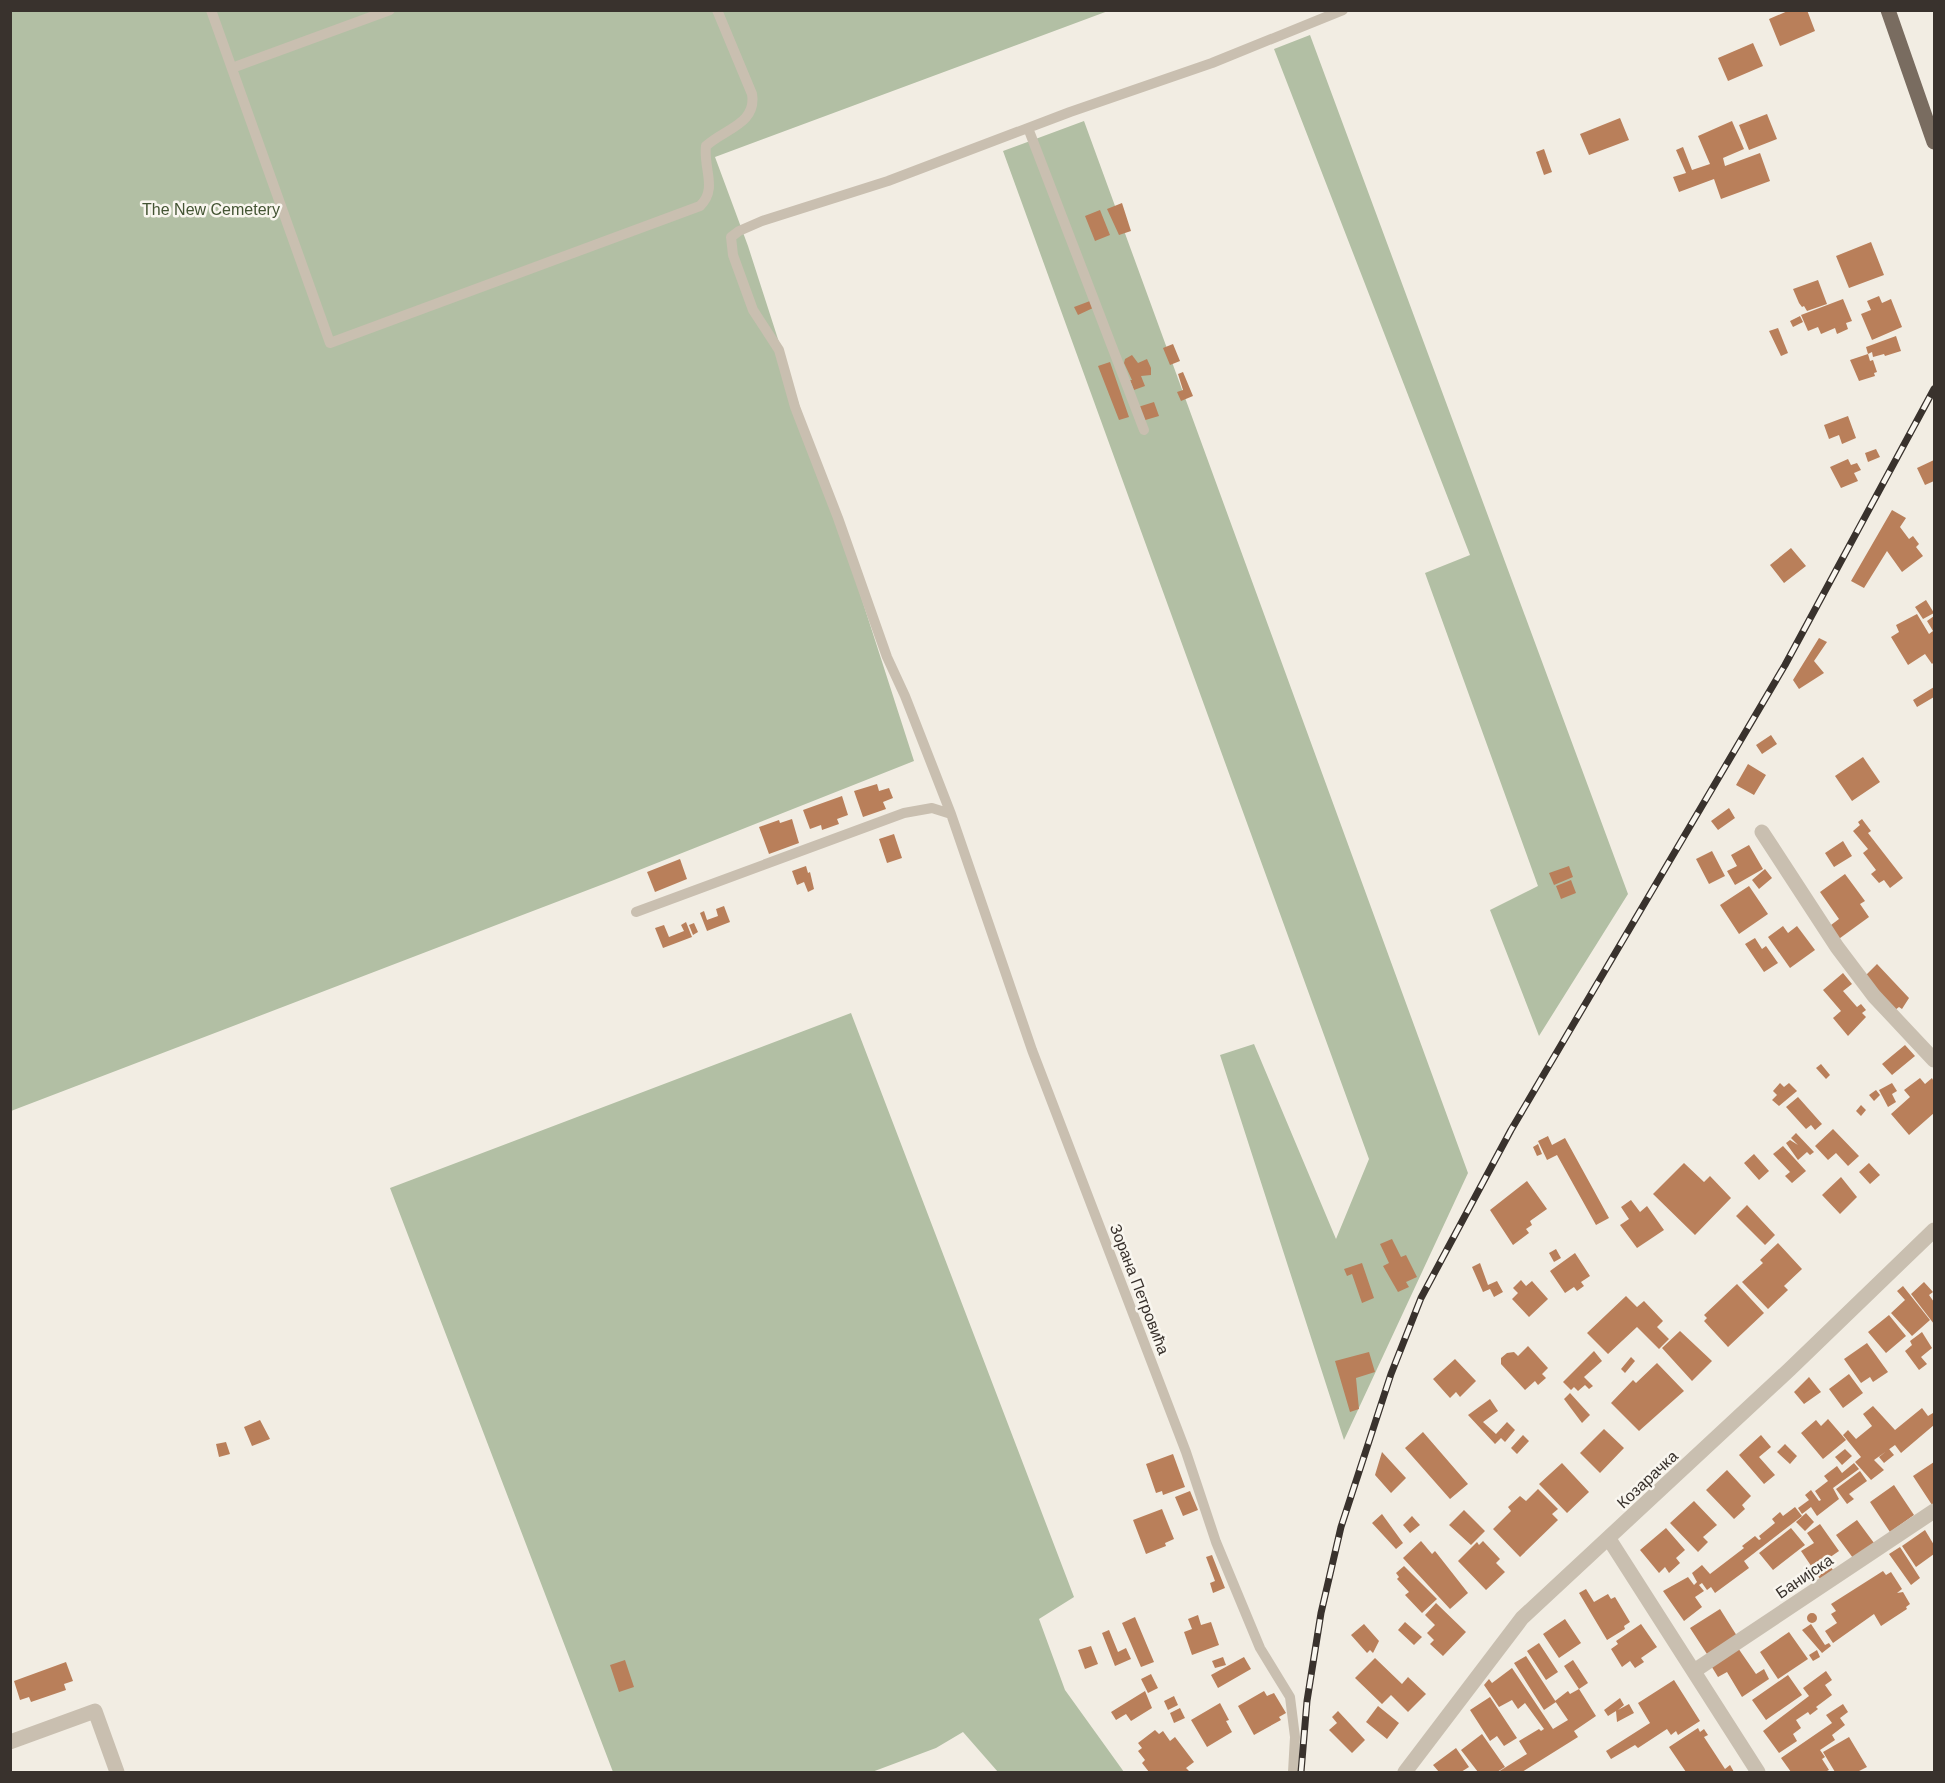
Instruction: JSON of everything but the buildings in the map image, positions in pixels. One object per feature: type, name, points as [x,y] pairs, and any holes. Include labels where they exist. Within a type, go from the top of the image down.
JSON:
[{"type":"main road","points":[[1888,10],[1935,142]]},
{"type":"street","points":[[1762,832],[1837,947],[1874,996],[1935,1060]]},
{"type":"street","name":"Козарачка","points":[[1405,1773],[1522,1618],[1609,1539],[1935,1230]]},
{"type":"street","name":"Банијска","points":[[1694,1671],[1935,1511]]},
{"type":"street","points":[[1609,1539],[1758,1773]]},
{"type":"street","points":[[10,1742],[95,1711],[117,1773]]},
{"type":"lane","points":[[211,10],[330,343],[700,206],[708,199],[710,190],[706,146],[744,121],[751,113],[754,104],[752,94],[717,10]]},
{"type":"lane","points":[[232,68],[390,10]]},
{"type":"lane","points":[[1144,430],[1028,128],[1212,63],[1343,10]]},
{"type":"lane","name":"Зорана Петровића","points":[[1028,128],[888,181],[762,221],[731,237],[733,255],[753,310],[779,350],[795,407],[838,518],[886,657],[905,696],[951,814],[1032,1050],[1186,1452],[1216,1542],[1260,1648],[1290,1697],[1295,1737],[1293,1773]]},
{"type":"lane","points":[[636,912],[904,813],[932,808],[951,814]]},
{"type":"green space","name":"The New Cemetery","points":[[11,11],[1108,11],[715,157],[748,246],[914,761],[614,880],[11,1111]]},
{"type":"green space","points":[[1310,35],[1628,894],[1539,1036],[1490,910],[1538,886],[1425,573],[1470,555],[1274,49]]},
{"type":"green space","points":[[1084,121],[1468,1173],[1344,1440],[1220,1055],[1254,1044],[1336,1239],[1369,1159],[1003,151]]},
{"type":"green space","points":[[851,1013],[1074,1597],[1039,1619],[1065,1690],[1124,1772],[998,1772],[963,1732],[936,1748],[872,1772],[613,1772],[390,1188]]},
{"type":"railway","points":[[1301,1772],[1307,1701],[1321,1613],[1341,1527],[1391,1374],[1421,1298],[1511,1130],[1785,665],[1934,389]]}]
